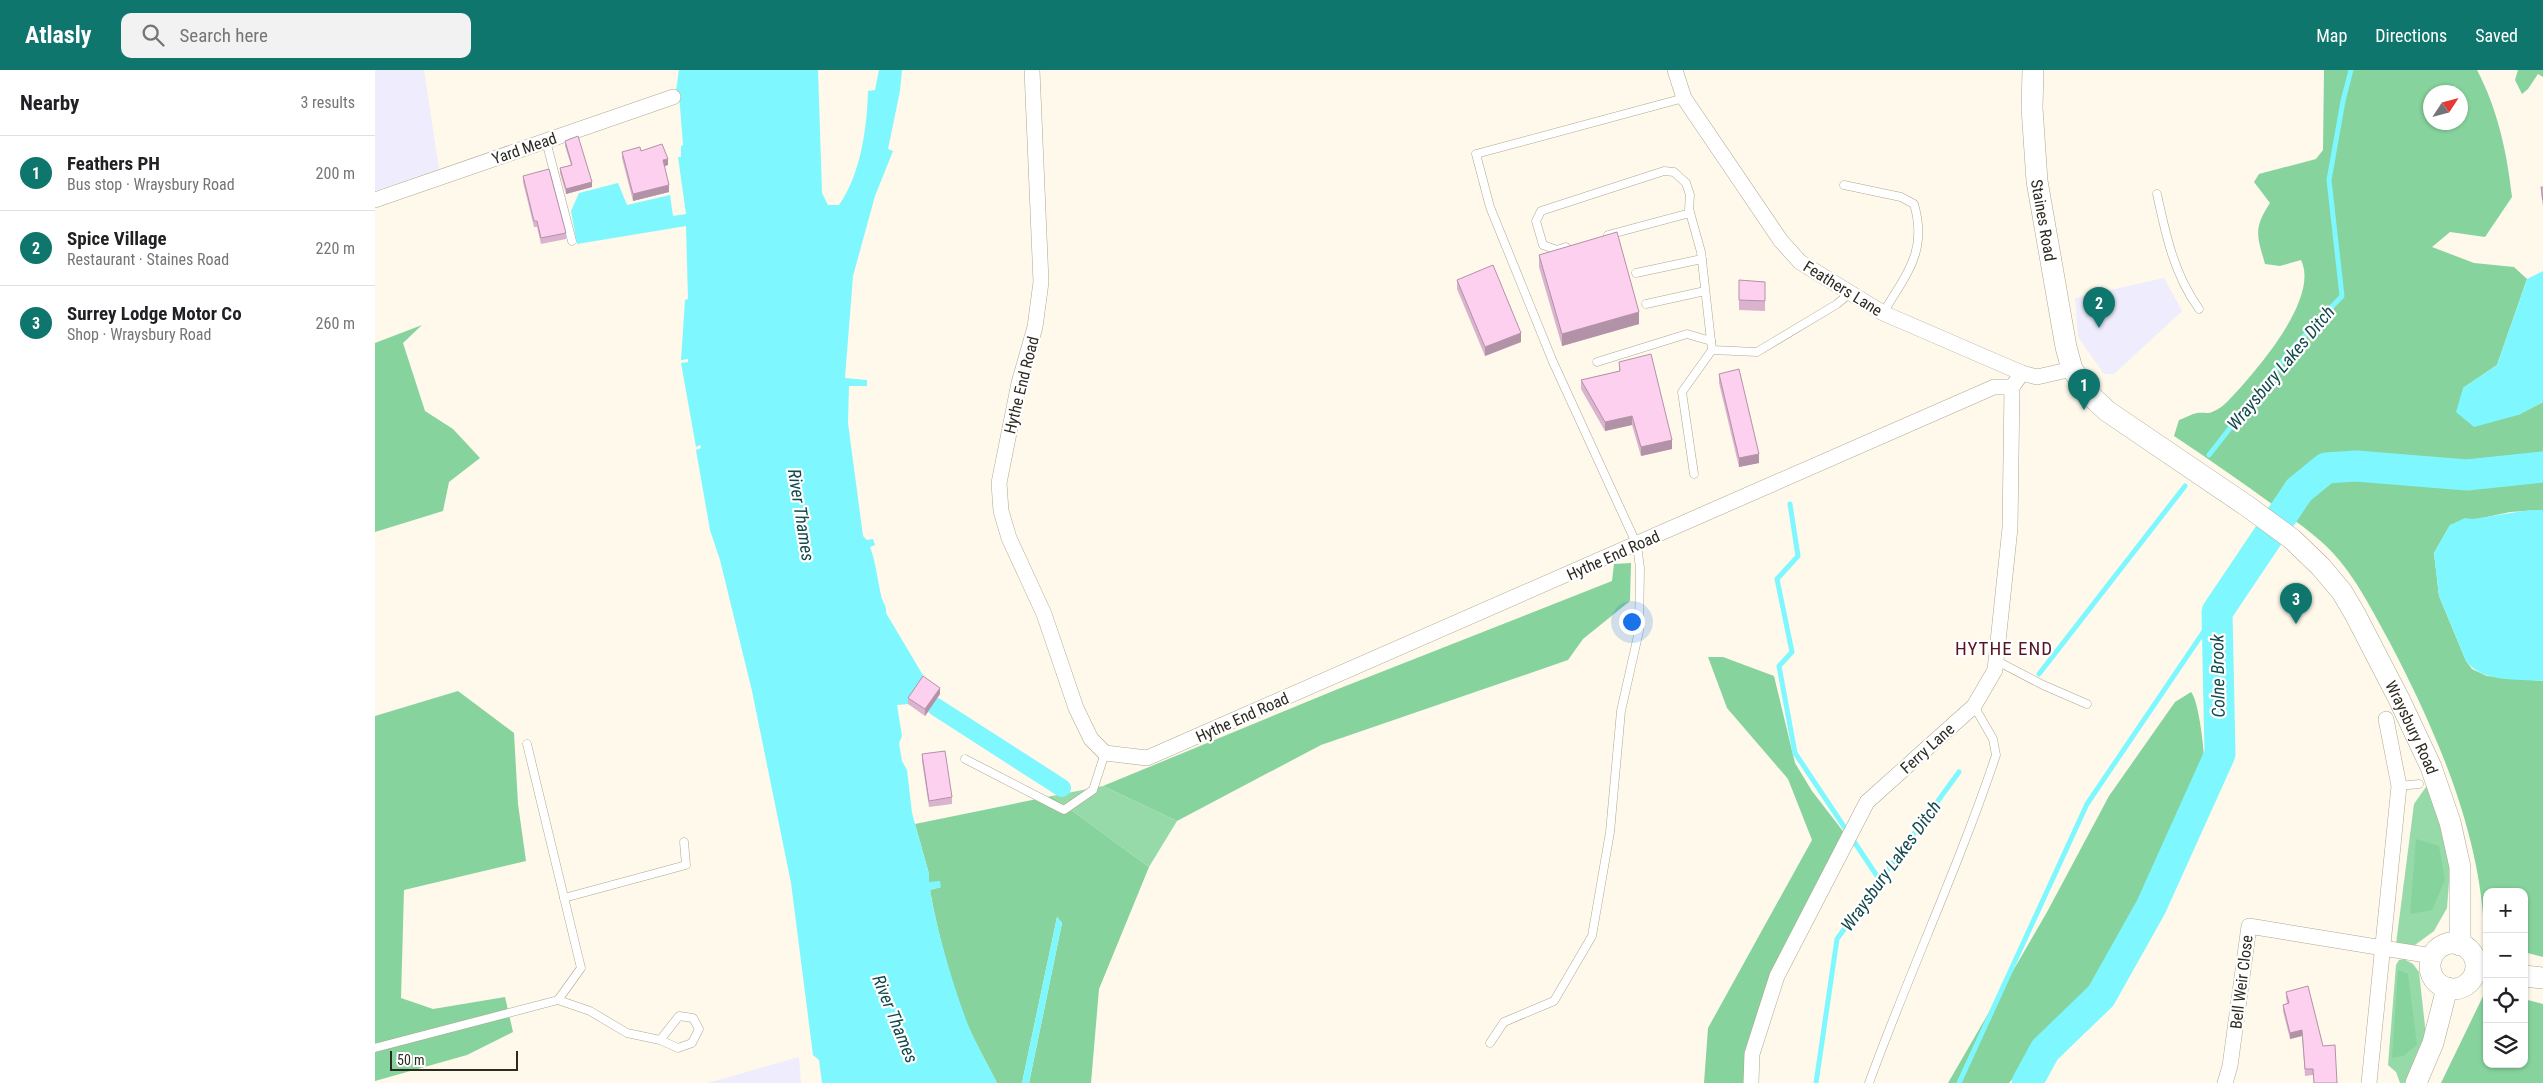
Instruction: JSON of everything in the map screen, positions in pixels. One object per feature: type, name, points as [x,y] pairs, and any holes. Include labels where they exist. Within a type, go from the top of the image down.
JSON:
[{"type":"main road","name":"Staines Road","points":[[2033,70],[2032,108],[2037,181],[2072,369]]},
{"type":"main road","name":"Wraysbury Road","points":[[2072,369],[2091,396],[2107,411],[2247,506],[2292,539],[2321,567],[2341,592],[2355,614],[2431,767],[2450,822],[2460,867],[2460,945]]},
{"type":"main road","points":[[2444,945],[2460,945],[2473,955],[2481,971],[2467,984],[2455,989],[2447,988],[2434,979],[2431,972],[2432,956],[2444,945]]},
{"type":"main road","points":[[2528,976],[2543,978]]},
{"type":"main road","points":[[2416,1083],[2433,1043],[2447,988]]},
{"type":"street","name":"Hythe End Road","points":[[1032,70],[1041,282],[1035,328],[1019,382],[999,483],[1001,511],[1009,538],[1044,614],[1075,708],[1091,739],[1105,753],[1147,758],[1994,387],[2012,387]]},
{"type":"street","name":"Feathers Lane","points":[[1675,70],[1684,98],[1781,241],[1800,262],[1883,313],[2022,373],[2037,377],[2072,369]]},
{"type":"street","name":"Yard Mead","points":[[375,200],[673,97]]},
{"type":"street","points":[[2012,387],[2022,373]]},
{"type":"street","name":"Ferry Lane","points":[[1751,1083],[1752,1054],[1777,976],[1867,802],[1973,706],[1995,670],[2010,528],[2012,387]]},
{"type":"street","name":"Wraysbury Road","points":[[2369,1083],[2399,786],[2386,719]]},
{"type":"street","name":"Bell Weir Close","points":[[2225,1083],[2231,1066],[2249,926],[2382,946]]},
{"type":"street","points":[[2382,946],[2432,956]]},
{"type":"lane","points":[[1490,1043],[1504,1022],[1554,1001],[1592,936],[1610,832],[1621,711],[1639,631],[1640,568],[1637,545],[1553,362],[1490,207],[1476,154],[1684,98]]},
{"type":"lane","points":[[546,141],[572,241]]},
{"type":"lane","points":[[1576,244],[1557,250],[1543,245],[1536,221],[1541,211],[1664,171],[1674,172],[1686,183],[1690,212],[1702,259],[1712,350],[1682,392],[1694,474]]},
{"type":"lane","points":[[1844,185],[1901,197],[1914,204],[1918,249],[1883,313]]},
{"type":"lane","points":[[2157,194],[2174,262],[2189,296],[2199,309]]},
{"type":"lane","points":[[1595,239],[1690,212]]},
{"type":"lane","points":[[1636,273],[1702,259]]},
{"type":"lane","points":[[1646,304],[1705,291]]},
{"type":"lane","points":[[1712,350],[1757,352],[1837,304],[1850,293]]},
{"type":"lane","points":[[1597,362],[1687,334],[1711,340]]},
{"type":"lane","points":[[1997,661],[2043,685],[2087,704]]},
{"type":"lane","points":[[1869,1083],[1898,1003],[1952,877],[1996,755],[1993,739],[1973,706]]},
{"type":"lane","points":[[527,744],[581,968],[558,1000]]},
{"type":"lane","points":[[965,759],[1064,810],[1093,790],[1105,753]]},
{"type":"lane","points":[[2399,786],[2419,784]]},
{"type":"lane","points":[[564,898],[686,865],[684,842]]},
{"type":"lane","points":[[375,1048],[558,1000],[590,1012],[627,1033],[660,1040],[678,1048],[692,1043],[699,1029],[693,1018],[679,1016],[668,1027],[660,1040]]},
{"type":"shaded area","points":[[375,70],[424,70],[439,169],[375,191]]},
{"type":"shaded area","points":[[2164,278],[2182,311],[2114,374],[2104,374],[2078,337],[2075,298]]},
{"type":"shaded area","points":[[799,1057],[801,1083],[708,1083]]},
{"type":"green space","points":[[2324,70],[2477,70],[2491,101],[2501,132],[2512,197],[2485,237],[2450,232],[2432,247],[2474,263],[2514,267],[2527,279],[2497,365],[2463,388],[2518,415],[2543,402],[2543,510],[2510,512],[2450,525],[2434,553],[2439,596],[2466,661],[2472,669],[2487,676],[2543,681],[2543,957],[2528,953],[2528,888],[2483,888],[2483,917],[2473,852],[2452,779],[2438,743],[2406,674],[2356,583],[2332,552],[2305,528],[2174,436],[2179,420],[2199,413],[2212,412],[2228,401],[2262,362],[2286,328],[2296,309],[2302,292],[2304,275],[2301,260],[2280,266],[2265,264],[2258,232],[2261,219],[2270,203],[2254,182],[2259,174],[2316,159],[2323,150]]},
{"type":"green space","points":[[2518,70],[2543,70],[2543,77],[2538,74],[2528,89],[2522,94],[2515,80]]},
{"type":"green space","points":[[422,325],[403,343],[425,411],[453,429],[480,458],[449,482],[443,511],[375,532],[375,343]]},
{"type":"green space","points":[[1631,563],[1630,601],[1583,639],[1568,660],[1321,745],[1177,821],[1103,786],[1338,689],[1612,581],[1614,564]]},
{"type":"green space","points":[[1708,657],[1723,657],[1774,676],[1795,763],[1812,791],[1849,839],[1836,858],[1831,887],[1787,963],[1764,1012],[1756,1083],[1704,1083],[1708,1028],[1812,840],[1788,779],[1727,708]]},
{"type":"green space","points":[[458,691],[514,733],[518,804],[526,861],[404,890],[401,998],[433,1009],[505,997],[513,1032],[467,1055],[375,1081],[375,716]]},
{"type":"green space","points":[[2191,692],[2197,706],[2203,743],[2204,766],[2201,790],[2196,807],[2125,944],[2009,1083],[1948,1083],[2047,912],[2109,796],[2175,702]]},
{"type":"green space","points":[[2428,784],[2451,857],[2447,908],[2434,931],[2415,945],[2396,944],[2414,804]]},
{"type":"green space","points":[[1103,786],[1177,821],[1149,867],[1052,796]]},
{"type":"green space","points":[[1052,796],[1149,867],[1099,989],[1091,1083],[1029,1083],[1062,923],[1057,917],[1022,1083],[997,1083],[975,1042],[964,1017],[954,986],[940,938],[930,890],[941,887],[929,883],[929,874],[915,824]]},
{"type":"green space","points":[[2416,839],[2439,846],[2445,880],[2432,910],[2410,914]]},
{"type":"green space","points":[[2404,959],[2413,964],[2419,972],[2426,1035],[2409,1083],[2400,1083],[2396,1072],[2388,1065],[2396,965],[2399,960]]},
{"type":"green space","points":[[2398,970],[2408,974],[2417,1045],[2403,1056],[2392,1058]]},
{"type":"green space","points":[[2483,996],[2483,1068],[2528,1068],[2528,1000],[2543,1004],[2543,1083],[2441,1083]]},
{"type":"water","name":"River Thames","points":[[679,70],[818,70],[822,193],[828,205],[839,205],[847,193],[858,165],[864,135],[868,91],[875,90],[879,70],[902,70],[900,91],[888,149],[893,151],[875,196],[853,276],[845,378],[867,380],[867,386],[849,386],[848,423],[863,536],[867,540],[873,539],[875,545],[870,547],[886,613],[924,677],[923,682],[908,704],[897,705],[902,736],[899,743],[902,761],[907,770],[912,813],[929,874],[929,882],[940,881],[941,887],[930,890],[936,922],[965,1017],[997,1083],[822,1083],[819,1060],[813,1055],[791,883],[752,691],[720,560],[710,530],[696,450],[701,448],[700,445],[696,447],[681,363],[688,362],[688,359],[681,360],[685,300],[688,299],[686,226],[577,244],[571,211],[579,193],[618,183],[627,205],[670,195],[673,216],[686,214],[678,157],[681,157],[681,146],[683,145],[679,94],[676,91]]},
{"type":"water","points":[[2543,271],[2543,402],[2518,415],[2474,427],[2456,412],[2463,388],[2497,365],[2527,279]]},
{"type":"water","points":[[2530,510],[2543,510],[2543,681],[2512,680],[2491,676],[2473,668],[2466,661],[2439,596],[2434,553],[2450,525],[2465,518],[2473,519]]},
{"type":"water","points":[[1057,917],[1062,923],[1029,1083],[1022,1083]]},
{"type":"building","points":[[578,136],[592,182],[566,189],[560,168],[572,165],[565,141]]},
{"type":"building","points":[[662,144],[668,159],[663,160],[669,185],[633,194],[622,152],[640,147],[641,151]]},
{"type":"building","points":[[549,169],[566,233],[541,238],[537,221],[534,221],[523,176]]},
{"type":"building","points":[[1617,232],[1639,312],[1562,334],[1539,255]]},
{"type":"building","points":[[1493,265],[1521,333],[1485,347],[1457,280]]},
{"type":"building","points":[[1739,280],[1765,282],[1765,301],[1739,300]]},
{"type":"building","points":[[1651,354],[1672,440],[1641,447],[1632,416],[1605,422],[1581,380],[1620,371],[1619,362]]},
{"type":"building","points":[[1739,369],[1759,454],[1739,458],[1719,374]]},
{"type":"building","points":[[923,676],[940,688],[925,709],[908,698]]},
{"type":"building","points":[[945,751],[952,797],[929,801],[922,754]]},
{"type":"building","points":[[2308,986],[2323,1046],[2335,1045],[2337,1083],[2314,1083],[2313,1069],[2305,1069],[2302,1030],[2290,1033],[2283,1005],[2289,1003],[2286,992]]},
{"type":"waterway","name":"Wraysbury Lakes Ditch","points":[[2209,455],[2291,350],[2342,296],[2329,180],[2343,101],[2351,70]]},
{"type":"waterway","name":"Colne Brook","points":[[2027,1083],[2045,1050],[2101,996],[2151,907],[2220,754],[2217,612],[2299,490],[2326,468],[2356,466],[2467,475],[2543,467]]},
{"type":"waterway","name":"Wraysbury Lakes Ditch","points":[[2039,674],[2185,486]]},
{"type":"waterway","points":[[1790,504],[1798,556],[1777,579],[1792,652],[1779,666],[1795,753],[1879,879]]},
{"type":"waterway","points":[[1959,1083],[2087,804],[2217,612]]},
{"type":"waterway","points":[[936,707],[1062,788]]},
{"type":"waterway","name":"Wraysbury Lakes Ditch","points":[[1816,1083],[1837,939],[1959,772]]},
{"type":"place","name":"Spice Village","points":[[2099,328]]},
{"type":"place","name":"Feathers PH","points":[[2084,410]]},
{"type":"place","name":"Surrey Lodge Motor Co","points":[[2296,624]]},
{"type":"district","name":"HYTHE END","points":[[2004,648]]}]
